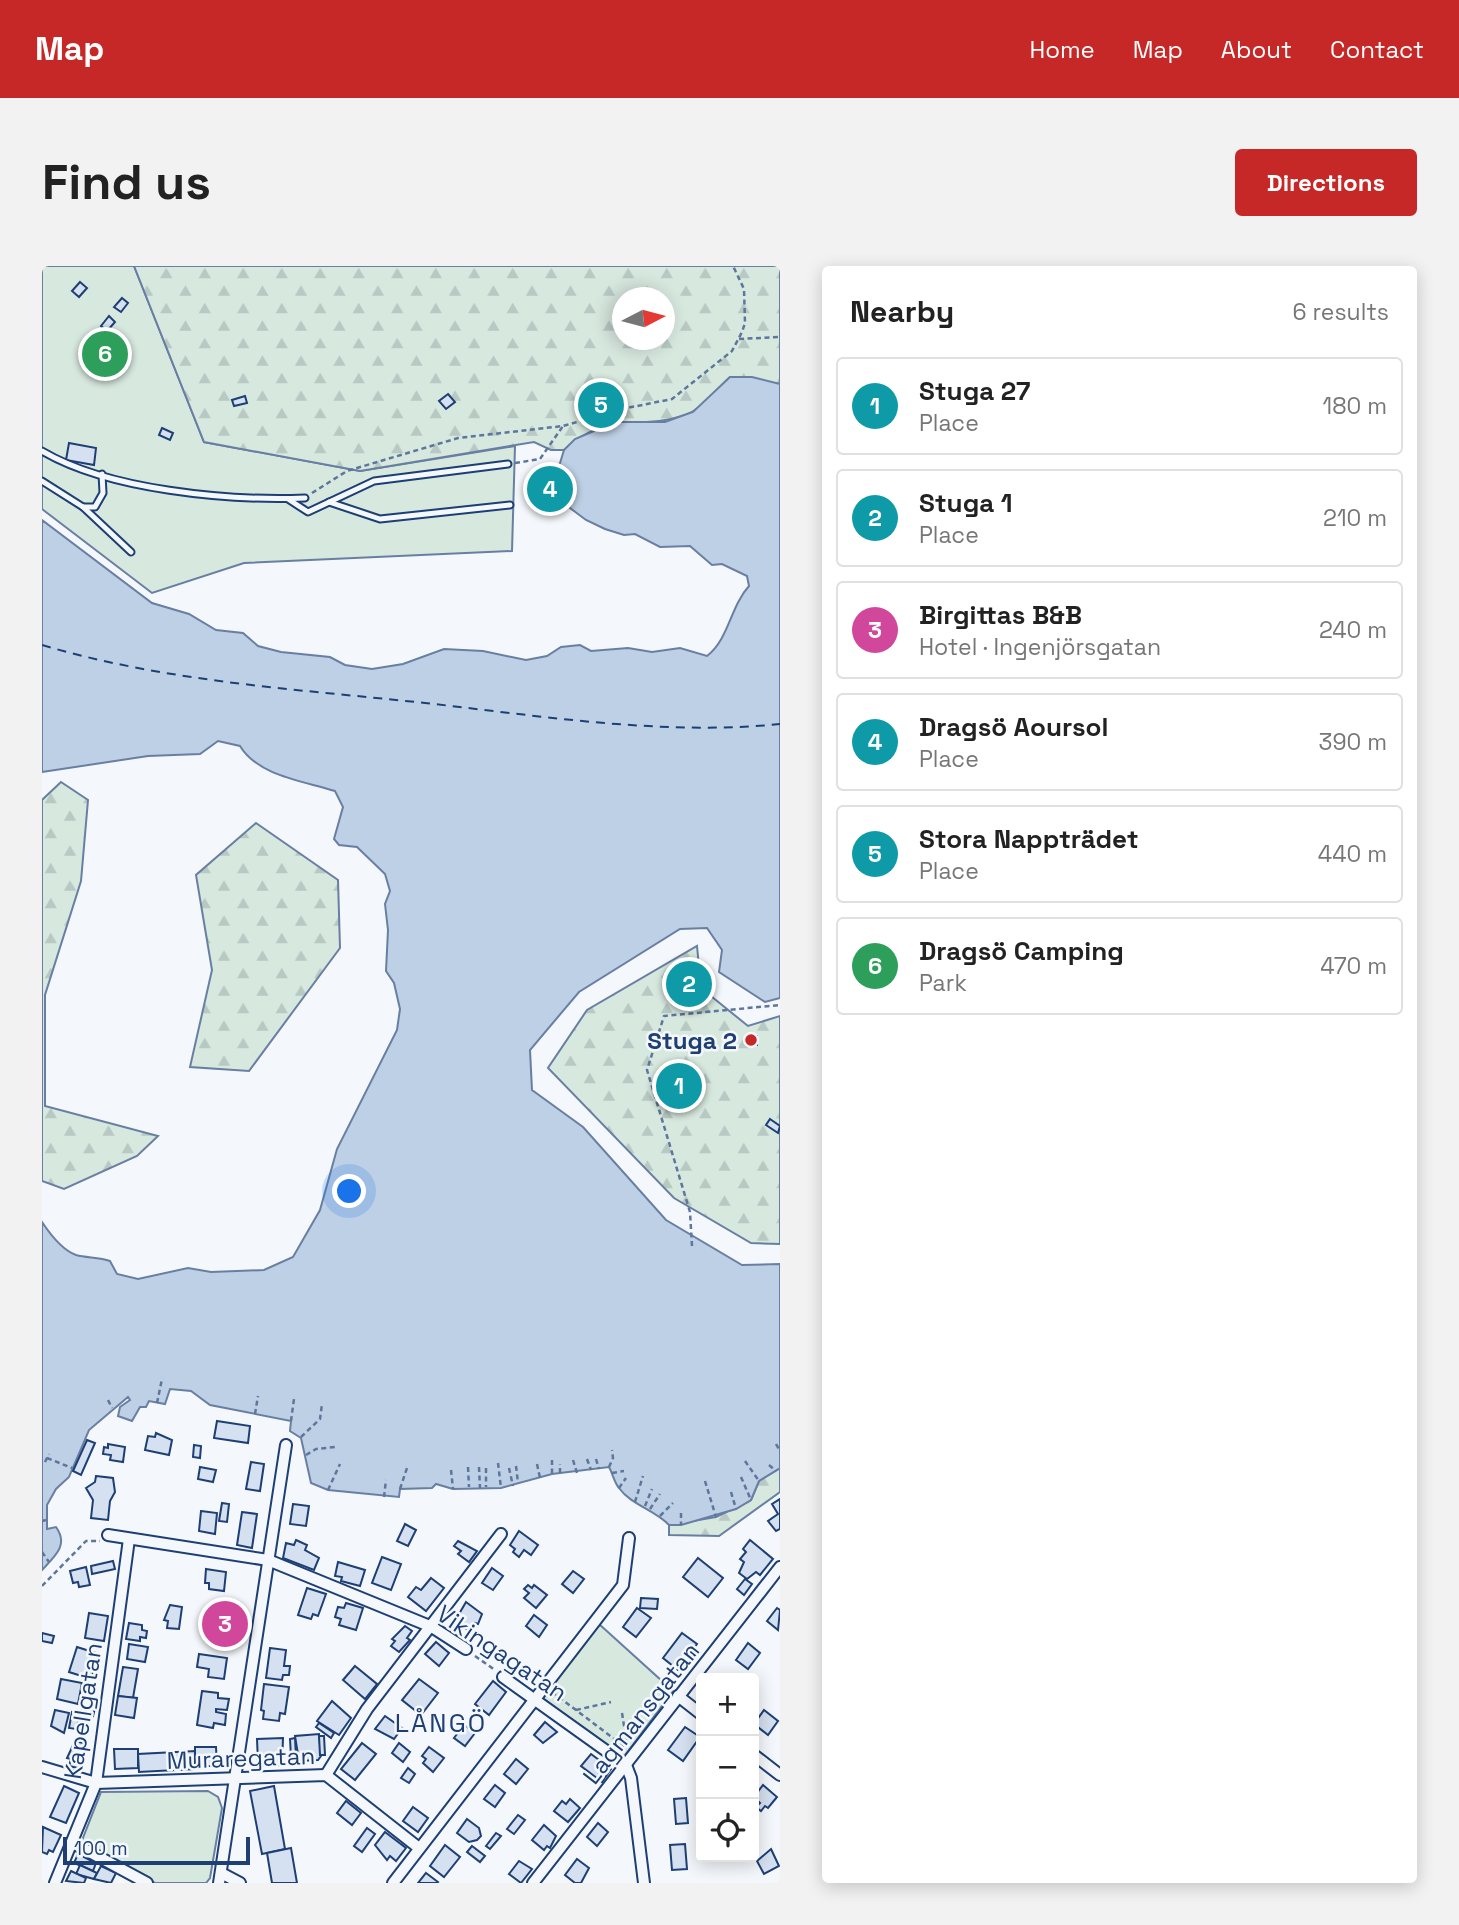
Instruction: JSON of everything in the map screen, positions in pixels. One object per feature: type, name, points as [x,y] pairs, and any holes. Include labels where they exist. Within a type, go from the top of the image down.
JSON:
[{"type":"street","points":[[240,1883],[220,1878],[286,1445]]},
{"type":"street","points":[[326,1775],[367,1709],[502,1534]]},
{"type":"street","name":"Vikingagatan","points":[[108,1535],[268,1560],[432,1627],[466,1649]]},
{"type":"street","points":[[393,1883],[623,1586],[629,1538]]},
{"type":"street","name":"Kapellgatan","points":[[55,1883],[96,1783],[129,1539]]},
{"type":"street","name":"Lagmansgatan","points":[[533,1883],[780,1567]]},
{"type":"street","name":"Vikingagatan","points":[[503,1677],[536,1698],[626,1765]]},
{"type":"street","points":[[678,1696],[696,1710]]},
{"type":"street","points":[[759,1759],[780,1775]]},
{"type":"street","points":[[626,1765],[631,1778],[644,1883]]},
{"type":"street","name":"Muraregatan","points":[[42,1768],[96,1783],[326,1775],[419,1848]]},
{"type":"street","points":[[73,1843],[147,1883]]},
{"type":"lane","points":[[42,451],[69,467],[181,493],[262,500],[305,498]]},
{"type":"lane","points":[[288,498],[308,512],[374,481],[508,464]]},
{"type":"lane","points":[[83,507],[96,507],[103,493],[102,474]]},
{"type":"lane","points":[[42,481],[83,507],[131,552]]},
{"type":"lane","points":[[329,502],[380,519],[510,505]]},
{"type":"path","points":[[305,498],[347,471],[458,438],[564,426],[627,408],[672,399],[732,351],[739,338],[745,323],[744,289],[733,266]]},
{"type":"path","points":[[739,338],[780,337]]},
{"type":"path","points":[[508,464],[540,459],[564,426]]},
{"type":"path","points":[[692,1246],[690,1212],[647,1070],[664,1016],[780,1005]]},
{"type":"path","points":[[157,1403],[162,1379]]},
{"type":"path","points":[[255,1414],[258,1396]]},
{"type":"path","points":[[291,1421],[294,1399]]},
{"type":"path","points":[[108,1400],[112,1408]]},
{"type":"path","points":[[301,1437],[320,1419],[322,1404]]},
{"type":"path","points":[[776,1444],[780,1451]]},
{"type":"path","points":[[306,1455],[316,1449],[335,1447]]},
{"type":"path","points":[[609,1467],[613,1458],[611,1451]]},
{"type":"path","points":[[47,1458],[72,1468]]},
{"type":"path","points":[[587,1459],[591,1470]]},
{"type":"path","points":[[596,1459],[599,1469]]},
{"type":"path","points":[[552,1460],[552,1474]]},
{"type":"path","points":[[573,1460],[577,1473]]},
{"type":"path","points":[[745,1461],[758,1481]]},
{"type":"path","points":[[498,1463],[501,1488]]},
{"type":"path","points":[[328,1490],[340,1464]]},
{"type":"path","points":[[537,1464],[540,1478]]},
{"type":"path","points":[[560,1464],[560,1473]]},
{"type":"path","points":[[400,1489],[408,1465]]},
{"type":"path","points":[[769,1465],[776,1471]]},
{"type":"path","points":[[516,1466],[518,1483]]},
{"type":"path","points":[[468,1467],[469,1487]]},
{"type":"path","points":[[479,1467],[480,1488]]},
{"type":"path","points":[[486,1468],[486,1487]]},
{"type":"path","points":[[509,1468],[513,1486]]},
{"type":"path","points":[[451,1470],[453,1489]]},
{"type":"path","points":[[612,1473],[624,1471]]},
{"type":"path","points":[[635,1502],[643,1476]]},
{"type":"path","points":[[741,1477],[751,1500]]},
{"type":"path","points":[[619,1488],[626,1478]]},
{"type":"path","points":[[384,1497],[386,1480]]},
{"type":"path","points":[[705,1482],[716,1517]]},
{"type":"path","points":[[645,1506],[652,1489]]},
{"type":"path","points":[[731,1492],[736,1509]]},
{"type":"path","points":[[650,1509],[660,1494]]},
{"type":"path","points":[[660,1516],[673,1503]]},
{"type":"path","points":[[681,1513],[681,1525]]},
{"type":"path","points":[[42,1586],[86,1541],[101,1541],[108,1535]]},
{"type":"path","points":[[43,1549],[49,1562]]},
{"type":"path","name":"Vikingagatan","points":[[466,1649],[503,1677]]},
{"type":"path","points":[[544,1686],[628,1748],[622,1713]]},
{"type":"path","points":[[576,1710],[611,1702]]},
{"type":"green space","points":[[42,266],[134,266],[204,442],[360,471],[515,446],[512,551],[244,563],[152,593],[42,509]]},
{"type":"green space","points":[[134,266],[780,266],[780,384],[730,377],[690,413],[595,430],[564,450],[551,450],[534,442],[360,471],[204,442]]},
{"type":"green space","points":[[61,782],[88,800],[81,881],[45,995],[45,1106],[158,1136],[137,1156],[64,1189],[42,1181],[42,800]]},
{"type":"green space","points":[[256,823],[338,880],[340,948],[249,1071],[190,1067],[212,970],[196,875]]},
{"type":"green space","points":[[697,946],[701,988],[748,1026],[780,1016],[780,1244],[751,1243],[674,1198],[548,1068],[587,1010]]},
{"type":"green space","points":[[780,1468],[780,1492],[719,1536],[669,1535],[669,1525],[716,1517],[751,1500],[759,1481]]},
{"type":"green space","points":[[599,1624],[673,1691],[623,1758],[542,1698]]},
{"type":"green space","points":[[208,1791],[218,1797],[222,1808],[210,1878],[206,1883],[155,1883],[81,1843],[101,1792]]},
{"type":"water","points":[[730,377],[752,377],[780,384],[780,998],[765,1002],[719,972],[722,950],[707,928],[680,929],[579,992],[530,1050],[532,1090],[583,1127],[666,1220],[742,1265],[780,1264],[780,1468],[759,1481],[751,1500],[736,1509],[681,1525],[669,1525],[630,1499],[617,1486],[609,1467],[552,1474],[501,1488],[453,1489],[436,1484],[432,1488],[400,1489],[399,1497],[328,1490],[311,1483],[301,1438],[290,1431],[291,1421],[210,1405],[191,1391],[170,1389],[165,1404],[149,1401],[146,1407],[140,1407],[132,1421],[118,1416],[120,1407],[130,1400],[128,1397],[89,1430],[69,1477],[56,1489],[47,1505],[47,1529],[56,1527],[60,1533],[61,1545],[42,1570],[42,1222],[71,1253],[110,1261],[117,1274],[138,1279],[188,1268],[211,1272],[264,1270],[293,1257],[320,1210],[337,1149],[397,1030],[400,1009],[394,983],[386,971],[388,930],[385,904],[390,891],[385,874],[357,847],[339,845],[334,839],[343,807],[335,791],[270,771],[248,756],[240,746],[218,741],[200,754],[148,756],[42,772],[42,520],[152,603],[189,614],[216,630],[243,633],[258,646],[281,652],[330,657],[345,665],[372,669],[403,664],[444,649],[483,651],[526,660],[547,656],[561,647],[580,645],[591,651],[628,648],[652,652],[680,648],[707,656],[720,641],[749,586],[747,576],[722,564],[712,565],[690,546],[660,547],[635,534],[624,535],[586,520],[562,502],[556,476],[564,450],[575,439],[615,422],[665,422],[693,412]]},
{"type":"building","points":[[80,282],[87,288],[79,297],[72,291]]},
{"type":"building","points":[[122,298],[128,303],[121,312],[114,307]]},
{"type":"building","points":[[109,316],[115,322],[107,331],[101,326]]},
{"type":"building","points":[[448,394],[455,402],[446,409],[439,401]]},
{"type":"building","points":[[245,396],[247,403],[234,406],[232,400]]},
{"type":"building","points":[[162,428],[173,433],[170,440],[159,435]]},
{"type":"building","points":[[69,443],[96,448],[94,465],[66,460]]},
{"type":"building","name":"Stuga 2","points":[[746,1036],[757,1036],[757,1045],[746,1044]]},
{"type":"building","points":[[674,1080],[686,1083],[684,1091],[672,1089]]},
{"type":"building","points":[[770,1119],[780,1126],[778,1133],[766,1125]]},
{"type":"building","points":[[217,1421],[250,1426],[248,1443],[214,1438]]},
{"type":"building","points":[[156,1433],[172,1440],[169,1455],[145,1450],[148,1436],[155,1437]]},
{"type":"building","points":[[87,1440],[95,1443],[81,1475],[73,1471]]},
{"type":"building","points":[[108,1444],[125,1447],[123,1462],[110,1460],[111,1455],[103,1454],[104,1447],[108,1448]]},
{"type":"building","points":[[194,1445],[201,1446],[200,1458],[193,1457]]},
{"type":"building","points":[[251,1462],[264,1464],[260,1491],[246,1489]]},
{"type":"building","points":[[200,1467],[216,1470],[213,1482],[198,1479]]},
{"type":"building","points":[[96,1476],[113,1478],[115,1492],[110,1501],[108,1520],[91,1518],[93,1500],[86,1488],[95,1482]]},
{"type":"building","points":[[780,1499],[780,1529],[776,1531],[768,1521],[778,1514],[772,1504]]},
{"type":"building","points":[[222,1503],[229,1504],[227,1522],[219,1521]]},
{"type":"building","points":[[293,1504],[309,1506],[306,1526],[290,1524]]},
{"type":"building","points":[[201,1511],[217,1513],[215,1534],[199,1531]]},
{"type":"building","points":[[242,1512],[257,1514],[252,1548],[237,1545]]},
{"type":"building","points":[[405,1524],[416,1530],[408,1546],[397,1541]]},
{"type":"building","points":[[519,1531],[538,1545],[531,1555],[524,1550],[519,1557],[513,1552],[515,1549],[510,1545]]},
{"type":"building","points":[[296,1540],[307,1545],[305,1550],[319,1558],[314,1570],[283,1558],[286,1543],[294,1545]]},
{"type":"building","points":[[750,1540],[773,1559],[760,1575],[756,1572],[747,1579],[739,1573],[744,1562],[740,1559]]},
{"type":"building","points":[[458,1541],[477,1551],[469,1562],[458,1554],[461,1551],[454,1546]]},
{"type":"building","points":[[382,1557],[401,1564],[391,1590],[372,1583]]},
{"type":"building","points":[[698,1558],[723,1578],[708,1597],[683,1577]]},
{"type":"building","points":[[113,1561],[115,1569],[92,1574],[91,1566]]},
{"type":"building","points":[[338,1562],[365,1570],[360,1586],[341,1581],[342,1577],[335,1576]]},
{"type":"building","points":[[86,1567],[90,1585],[79,1587],[78,1582],[73,1583],[70,1571]]},
{"type":"building","points":[[492,1568],[503,1576],[493,1590],[482,1583]]},
{"type":"building","points":[[206,1569],[226,1572],[224,1591],[209,1589],[209,1583],[205,1583]]},
{"type":"building","points":[[573,1571],[584,1579],[573,1593],[562,1584]]},
{"type":"building","points":[[431,1578],[444,1588],[426,1611],[408,1597],[416,1587],[421,1590]]},
{"type":"building","points":[[745,1579],[752,1584],[744,1595],[737,1589]]},
{"type":"building","points":[[528,1585],[532,1588],[534,1585],[547,1595],[536,1608],[524,1598],[529,1593],[524,1589]]},
{"type":"building","points":[[307,1588],[326,1594],[318,1616],[313,1614],[311,1619],[298,1615]]},
{"type":"building","points":[[641,1598],[658,1599],[657,1609],[640,1608]]},
{"type":"building","points":[[466,1602],[482,1614],[478,1624],[475,1623],[469,1631],[455,1621]]},
{"type":"building","points":[[346,1603],[363,1608],[356,1630],[339,1625],[341,1619],[335,1617],[338,1607],[344,1608]]},
{"type":"building","points":[[170,1605],[182,1607],[179,1629],[167,1628],[168,1621],[164,1620]]},
{"type":"building","points":[[637,1608],[651,1618],[636,1637],[623,1627]]},
{"type":"building","points":[[777,1608],[780,1610],[778,1630],[767,1621]]},
{"type":"building","points":[[89,1613],[108,1616],[104,1641],[85,1638]]},
{"type":"building","points":[[219,1615],[232,1616],[230,1634],[216,1633]]},
{"type":"building","points":[[534,1615],[547,1625],[539,1637],[526,1626]]},
{"type":"building","points":[[129,1623],[142,1625],[142,1630],[147,1631],[146,1638],[140,1637],[140,1641],[126,1639]]},
{"type":"building","points":[[405,1626],[412,1631],[407,1638],[410,1640],[399,1652],[391,1646],[395,1641],[392,1639]]},
{"type":"building","points":[[42,1633],[54,1636],[52,1643],[42,1641]]},
{"type":"building","points":[[682,1633],[697,1644],[691,1652],[695,1655],[678,1670],[663,1658]]},
{"type":"building","points":[[436,1642],[449,1653],[439,1666],[425,1654]]},
{"type":"building","points":[[748,1643],[760,1653],[748,1669],[736,1660]]},
{"type":"building","points":[[129,1644],[148,1647],[145,1662],[127,1659]]},
{"type":"building","points":[[77,1647],[99,1654],[91,1679],[69,1672]]},
{"type":"building","points":[[270,1648],[286,1650],[284,1666],[290,1666],[289,1675],[283,1675],[282,1680],[266,1678]]},
{"type":"building","points":[[199,1654],[227,1658],[224,1679],[208,1677],[209,1669],[197,1667]]},
{"type":"building","points":[[355,1666],[377,1684],[365,1699],[343,1680]]},
{"type":"building","points":[[123,1667],[138,1669],[133,1698],[118,1696]]},
{"type":"building","points":[[61,1679],[82,1683],[78,1704],[57,1699]]},
{"type":"building","points":[[419,1679],[438,1693],[421,1715],[402,1700]]},
{"type":"building","points":[[493,1681],[506,1692],[489,1715],[475,1704]]},
{"type":"building","points":[[264,1684],[289,1687],[285,1714],[280,1713],[279,1721],[263,1719],[264,1711],[261,1710]]},
{"type":"building","points":[[202,1691],[218,1693],[218,1698],[229,1699],[227,1710],[216,1709],[216,1712],[226,1714],[225,1725],[214,1723],[213,1728],[197,1725]]},
{"type":"building","points":[[118,1696],[137,1698],[134,1718],[115,1715]]},
{"type":"building","points":[[332,1701],[351,1718],[339,1735],[317,1721]]},
{"type":"building","points":[[83,1706],[95,1708],[93,1716],[81,1714]]},
{"type":"building","points":[[55,1710],[69,1713],[64,1733],[51,1726]]},
{"type":"building","points":[[764,1710],[778,1721],[768,1735],[759,1728],[759,1717]]},
{"type":"building","points":[[72,1712],[87,1716],[85,1723],[78,1722],[76,1729],[69,1728]]},
{"type":"building","points":[[385,1716],[402,1728],[394,1739],[375,1729]]},
{"type":"building","points":[[545,1722],[557,1732],[543,1743],[534,1735]]},
{"type":"building","points":[[319,1723],[334,1733],[331,1738],[316,1727]]},
{"type":"building","points":[[464,1725],[475,1733],[465,1746],[454,1738]]},
{"type":"building","points":[[685,1727],[696,1734],[696,1743],[683,1761],[668,1750]]},
{"type":"building","points":[[319,1734],[321,1756],[318,1760],[299,1761],[295,1736]]},
{"type":"building","points":[[319,1736],[324,1736],[325,1755],[320,1755]]},
{"type":"building","points":[[283,1738],[282,1765],[261,1766],[258,1763],[257,1739]]},
{"type":"building","points":[[295,1738],[296,1757],[291,1757],[290,1739]]},
{"type":"building","points":[[75,1741],[87,1744],[82,1769],[69,1766],[71,1759],[67,1758]]},
{"type":"building","points":[[362,1743],[376,1754],[355,1780],[341,1769]]},
{"type":"building","points":[[399,1743],[410,1752],[403,1762],[392,1753]]},
{"type":"building","points":[[195,1747],[216,1747],[217,1766],[195,1766]]},
{"type":"building","points":[[429,1747],[444,1758],[433,1772],[423,1763],[426,1759],[422,1756]]},
{"type":"building","points":[[114,1749],[138,1749],[138,1768],[115,1769]]},
{"type":"building","points":[[195,1751],[195,1769],[139,1772],[138,1754]]},
{"type":"building","points":[[591,1754],[611,1769],[602,1782],[581,1766]]},
{"type":"building","points":[[516,1759],[528,1769],[516,1784],[504,1774]]},
{"type":"building","points":[[408,1768],[415,1774],[409,1783],[401,1778]]},
{"type":"building","points":[[495,1785],[505,1793],[495,1807],[484,1799]]},
{"type":"building","points":[[763,1785],[777,1797],[768,1808],[765,1806],[761,1811],[759,1809],[759,1790]]},
{"type":"building","points":[[64,1786],[79,1793],[66,1823],[50,1817]]},
{"type":"building","points":[[274,1786],[285,1849],[262,1854],[250,1791]]},
{"type":"building","points":[[686,1798],[688,1823],[676,1824],[674,1799]]},
{"type":"building","points":[[570,1799],[580,1808],[568,1822],[554,1811],[562,1801],[566,1804]]},
{"type":"building","points":[[346,1801],[361,1813],[352,1825],[337,1813]]},
{"type":"building","points":[[413,1807],[428,1818],[418,1832],[403,1821]]},
{"type":"building","points":[[518,1815],[525,1820],[514,1834],[507,1829]]},
{"type":"building","points":[[467,1819],[479,1828],[481,1836],[477,1840],[469,1842],[457,1833]]},
{"type":"building","points":[[598,1823],[608,1832],[597,1846],[587,1837]]},
{"type":"building","points":[[544,1825],[556,1836],[550,1848],[547,1846],[544,1850],[532,1840]]},
{"type":"building","points":[[43,1827],[61,1835],[53,1852],[49,1850],[47,1854],[42,1852]]},
{"type":"building","points":[[367,1828],[375,1834],[362,1852],[354,1846]]},
{"type":"building","points":[[385,1832],[406,1848],[396,1861],[390,1856],[387,1860],[375,1845]]},
{"type":"building","points":[[496,1833],[501,1836],[490,1849],[486,1846]]},
{"type":"building","points":[[685,1844],[687,1869],[672,1870],[670,1845]]},
{"type":"building","points":[[445,1845],[460,1857],[444,1877],[430,1866]]},
{"type":"building","points":[[472,1846],[485,1856],[480,1862],[467,1852]]},
{"type":"building","points":[[291,1848],[297,1883],[272,1883],[267,1853]]},
{"type":"building","points":[[771,1849],[779,1866],[764,1874],[758,1862]]},
{"type":"building","points":[[78,1854],[96,1863],[93,1871],[74,1863]]},
{"type":"building","points":[[577,1859],[589,1868],[581,1883],[575,1883],[565,1875]]},
{"type":"building","points":[[519,1861],[532,1869],[521,1883],[509,1874]]},
{"type":"building","points":[[80,1865],[97,1873],[94,1879],[76,1874]]},
{"type":"building","points":[[101,1866],[116,1873],[111,1883],[94,1879]]},
{"type":"building","points":[[71,1871],[86,1878],[84,1883],[66,1881]]},
{"type":"building","points":[[426,1873],[438,1882],[418,1883]]},
{"type":"ferry route","points":[[42,645],[136,668],[232,683],[558,719],[692,728],[780,724]]},
{"type":"place","name":"Dragsö Camping","points":[[105,354]]},
{"type":"place","name":"Stora Nappträdet","points":[[601,405]]},
{"type":"place","name":"Dragsö Aoursol","points":[[550,489]]},
{"type":"place","name":"Stuga 1","points":[[689,984]]},
{"type":"place","name":"Stuga 2","points":[[751,1040]]},
{"type":"place","name":"Stuga 27","points":[[679,1086]]},
{"type":"place","name":"Birgittas B&B","points":[[225,1624]]},
{"type":"district","name":"LÅNGÖ","points":[[441,1723]]}]
